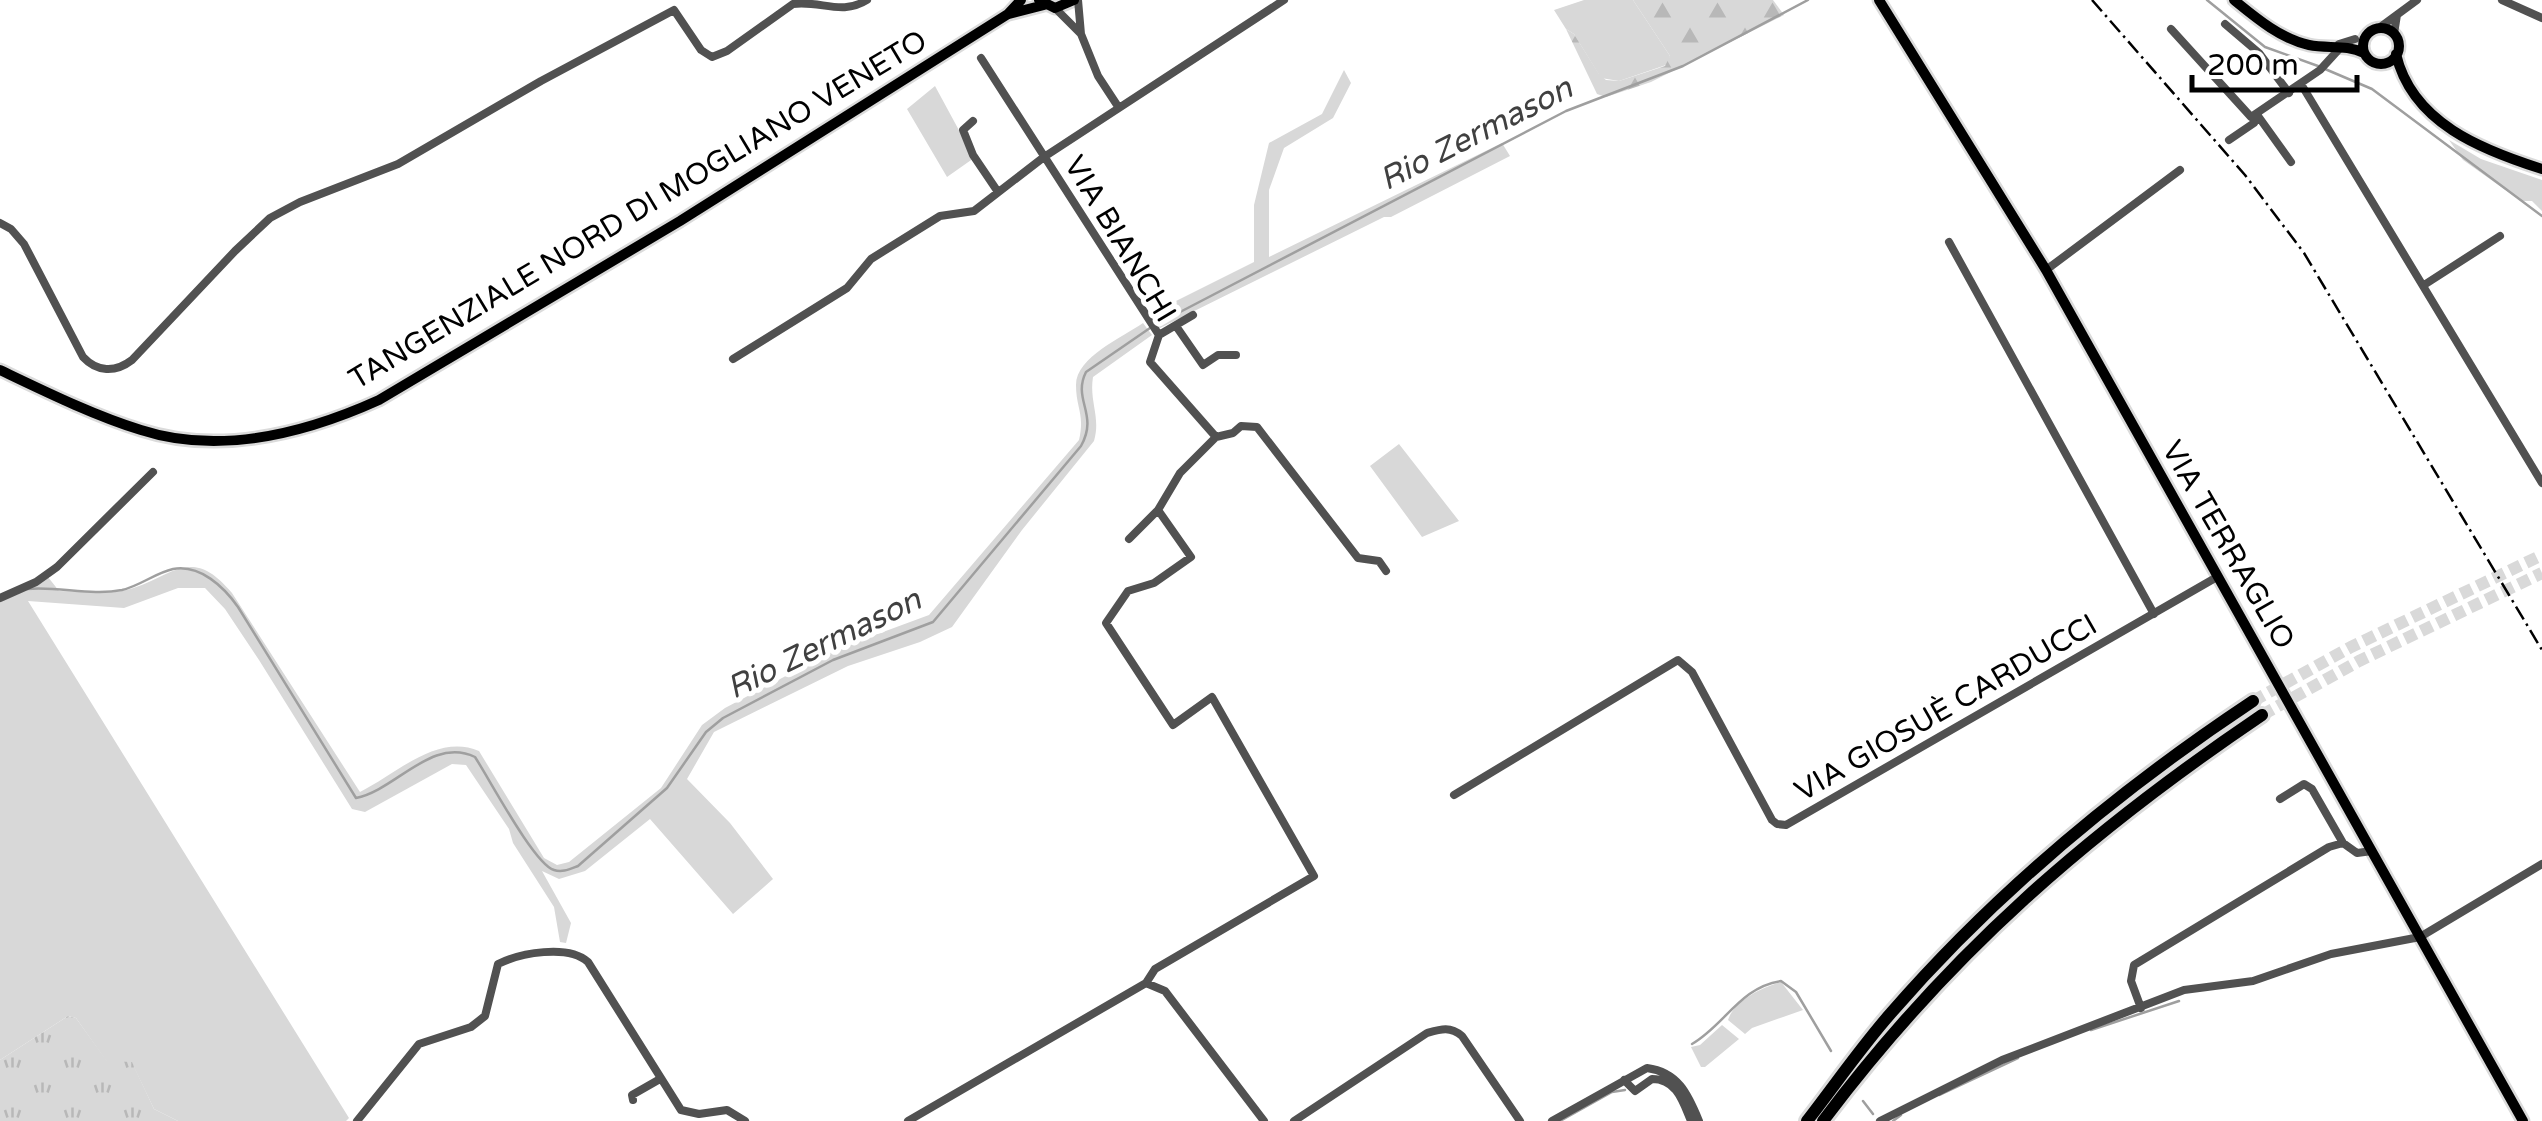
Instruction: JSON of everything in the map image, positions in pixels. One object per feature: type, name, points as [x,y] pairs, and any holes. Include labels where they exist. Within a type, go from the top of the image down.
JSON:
[{"type":"highway","points":[[1807,1121],[1889,1015],[2006,892],[2109,803],[2253,701]]},
{"type":"highway","points":[[1823,1121],[1899,1026],[2016,904],[2116,819],[2262,715]]},
{"type":"main road","points":[[1008,14],[1021,0]]},
{"type":"main road","points":[[1008,14],[1076,0]]},
{"type":"main road","name":"VIA TERRAGLIO","points":[[1879,0],[2046,270],[2343,798],[2366,852],[2420,936],[2523,1121]]},
{"type":"main road","points":[[2234,0],[2283,34],[2364,52]]},
{"type":"main road","name":"TANGENZIALE NORD DI MOGLIANO VENETO","points":[[0,370],[118,422],[170,436],[264,438],[293,434],[336,420],[379,400],[680,221],[1008,14]]},
{"type":"main road","points":[[2283,34],[2314,40],[2360,38],[2379,28],[2394,34],[2401,74]]},
{"type":"main road","points":[[2360,38],[2364,52],[2373,62],[2383,63],[2401,74],[2425,106],[2452,132],[2488,152],[2542,169]]},
{"type":"main road","points":[[2383,63],[2396,54]]},
{"type":"street","points":[[668,0],[702,50],[712,57],[727,51],[793,4],[804,1],[847,9],[867,0]]},
{"type":"street","points":[[1076,0],[1081,34],[1093,66],[1119,108]]},
{"type":"street","name":"VIA BIANCHI","points":[[733,358],[847,288],[871,259],[912,233],[948,213],[971,213],[1044,157],[1284,0]]},
{"type":"street","points":[[2379,28],[2416,0]]},
{"type":"street","points":[[2502,0],[2542,18]]},
{"type":"street","points":[[1046,4],[1081,34]]},
{"type":"street","points":[[0,223],[24,244],[83,356],[98,368],[113,370],[127,364],[270,218],[300,202],[398,164],[541,80],[674,10]]},
{"type":"street","points":[[2394,34],[2396,14]]},
{"type":"street","points":[[2225,24],[2259,53],[2290,93]]},
{"type":"street","points":[[2170,29],[2254,116],[2291,162]]},
{"type":"street","points":[[2327,63],[2330,46],[2360,38]]},
{"type":"street","points":[[2254,116],[2327,63],[2330,46]]},
{"type":"street","name":"VIA BIANCHI","points":[[982,58],[1157,333],[1150,362],[1216,436]]},
{"type":"street","points":[[2301,84],[2542,483]]},
{"type":"street","points":[[2229,140],[2254,123],[2254,116]]},
{"type":"street","points":[[973,122],[962,130],[972,154],[998,192]]},
{"type":"street","points":[[2046,270],[2180,170]]},
{"type":"street","points":[[2424,285],[2500,236]]},
{"type":"street","points":[[1948,242],[2154,614]]},
{"type":"street","points":[[1157,333],[1193,316]]},
{"type":"street","points":[[1176,326],[1203,365],[1218,355],[1236,356]]},
{"type":"street","points":[[1129,539],[1158,510],[1180,473],[1216,436],[1233,433],[1241,426],[1256,427],[1358,558],[1378,562],[1386,571]]},
{"type":"street","points":[[0,598],[36,582],[57,567],[153,472]]},
{"type":"street","points":[[908,1121],[1146,983],[1155,968],[1314,876],[1212,697],[1173,725],[1106,622],[1128,591],[1165,577],[1191,557],[1158,510]]},
{"type":"street","name":"VIA GIOSUÈ CARDUCCI","points":[[1454,795],[1678,660],[1692,672],[1772,820],[1786,824],[2217,578]]},
{"type":"street","points":[[2280,799],[2304,784],[2325,808],[2343,843],[2366,852]]},
{"type":"street","points":[[2325,808],[2343,798]]},
{"type":"street","points":[[2141,1008],[2130,981],[2134,965],[2306,860],[2343,843]]},
{"type":"street","points":[[1880,1121],[2002,1060],[2184,990],[2253,980],[2330,954],[2420,936],[2542,864]]},
{"type":"street","points":[[356,1121],[419,1044],[471,1027],[484,1016],[498,964],[509,959],[574,953],[588,962],[674,1104],[689,1114],[727,1110],[745,1121]]},
{"type":"street","points":[[1146,983],[1165,991],[1264,1121]]},
{"type":"street","points":[[1294,1121],[1427,1033],[1442,1028],[1462,1036],[1520,1121]]},
{"type":"street","points":[[1552,1121],[1647,1068],[1662,1070],[1678,1081],[1695,1121]]},
{"type":"street","points":[[633,1100],[632,1095],[660,1079]]},
{"type":"street","points":[[1624,1080],[1634,1090],[1652,1079],[1668,1082],[1695,1121]]},
{"type":"green space","points":[[1584,0],[1633,0],[1670,56],[1669,64],[1619,81],[1601,78],[1554,10]]},
{"type":"green space","points":[[1633,0],[1773,0],[1784,15],[1651,82],[1606,97],[1597,94],[1566,29],[1574,34],[1606,80],[1619,81],[1665,66],[1670,56]]},
{"type":"green space","points":[[1344,70],[1351,83],[1333,118],[1284,148],[1269,190],[1269,257],[1502,143],[1510,156],[1158,329],[1153,322],[1173,313],[1168,305],[1254,262],[1254,205],[1269,143],[1322,114]]},
{"type":"green space","points":[[935,86],[974,158],[947,177],[907,109]]},
{"type":"green space","points":[[2449,140],[2481,159],[2542,180],[2542,211],[2463,160]]},
{"type":"green space","points":[[1143,323],[1152,335],[1093,377],[1094,441],[1022,530],[952,627],[848,666],[714,732],[687,779],[730,823],[773,879],[733,914],[650,819],[585,871],[559,879],[542,871],[571,923],[566,943],[560,942],[554,907],[466,765],[452,764],[365,812],[352,809],[259,660],[225,609],[205,588],[178,588],[124,608],[28,601],[349,1118],[178,1121],[154,1109],[132,1063],[107,1062],[76,1018],[68,1016],[0,1060],[0,601],[48,577],[59,591],[107,593],[139,586],[179,569],[203,569],[232,593],[360,792],[432,751],[463,747],[479,751],[544,858],[557,865],[569,862],[661,788],[702,725],[725,708],[837,649],[929,615],[1079,440],[1076,385],[1084,365]]},
{"type":"green space","points":[[1399,444],[1459,521],[1422,537],[1370,466]]},
{"type":"green space","points":[[1781,982],[1803,1010],[1745,1034],[1728,1020],[1743,1001]]},
{"type":"green space","points":[[68,1016],[76,1018],[107,1061],[132,1062],[154,1109],[178,1121],[0,1121],[0,1060]]},
{"type":"green space","points":[[1722,1025],[1739,1039],[1701,1067],[1691,1047],[1700,1045]]},
{"type":"waterway","name":"Rio Zermason","points":[[1157,324],[1566,111],[1683,66],[1808,0]]},
{"type":"waterway","name":"Rio Zermason","points":[[2207,0],[2265,47],[2318,66]]},
{"type":"waterway","name":"Rio Zermason","points":[[2325,69],[2372,89],[2542,216]]},
{"type":"waterway","name":"Rio Zermason","points":[[27,589],[110,592],[173,569],[202,574],[238,607],[356,798],[444,753],[475,757],[535,853],[554,870],[566,870],[578,866],[667,788],[706,732],[723,718],[833,660],[933,622],[1081,446],[1087,425],[1082,391],[1086,372],[1150,328]]},
{"type":"waterway","points":[[1692,1044],[1754,991],[1781,981],[1796,992],[1831,1051]]},
{"type":"waterway","points":[[2091,1030],[2179,1001]]},
{"type":"waterway","points":[[1939,1095],[2018,1058]]},
{"type":"waterway","points":[[1560,1121],[1612,1092],[1625,1090]]},
{"type":"waterway","points":[[1863,1101],[1873,1114]]},
{"type":"waterway","points":[[1893,1121],[1901,1115]]},
{"type":"tunnel","points":[[2253,701],[2351,647],[2542,555]]},
{"type":"tunnel","points":[[2262,715],[2359,661],[2542,573]]},
{"type":"railway","points":[[2092,0],[2245,175],[2304,253],[2542,650]]}]
